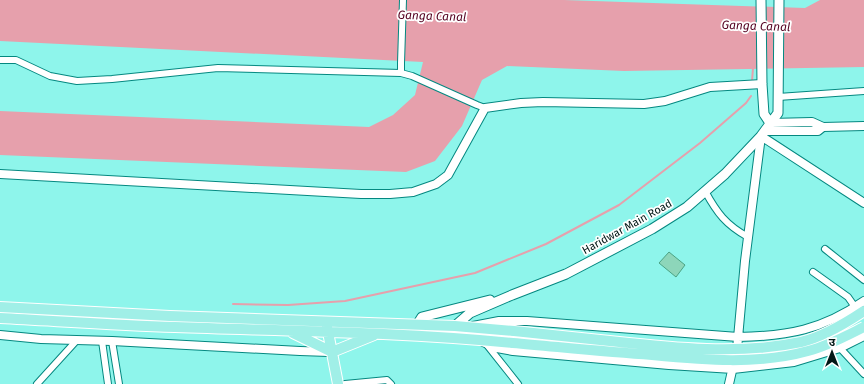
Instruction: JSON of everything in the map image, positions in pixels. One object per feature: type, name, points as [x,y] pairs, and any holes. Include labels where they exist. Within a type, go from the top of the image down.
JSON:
[{"type":"highway","points":[[0,307],[170,316],[328,328],[377,334],[454,337],[687,358],[727,360],[767,358],[808,351],[833,342],[864,327]]},
{"type":"highway","points":[[0,318],[288,331],[418,325],[455,326],[684,348],[732,350],[751,349],[802,341],[823,334],[860,309]]},
{"type":"highway","points":[[328,328],[338,384]]},
{"type":"highway","points":[[288,331],[332,352],[377,334]]},
{"type":"main road","points":[[761,0],[764,114],[770,122]]},
{"type":"main road","name":"Haridwar Main Road","points":[[455,326],[470,313],[566,274],[652,229],[687,206],[725,174],[763,133],[778,113],[779,0]]},
{"type":"main road","name":"Haridwar Main Road","points":[[418,325],[422,317],[512,295]]},
{"type":"main road","points":[[417,336],[418,325]]},
{"type":"main road","points":[[454,337],[455,326]]},
{"type":"street","points":[[401,73],[404,0]]},
{"type":"street","points":[[0,60],[16,60],[50,76],[77,81],[112,79],[218,68],[401,73],[412,76],[481,106],[543,102],[644,104],[665,101],[710,87],[762,82]]},
{"type":"street","points":[[778,97],[864,91]]},
{"type":"street","points":[[0,174],[361,194],[413,192],[436,184],[448,175],[481,106]]},
{"type":"street","points":[[770,122],[812,122],[823,127],[864,126]]},
{"type":"street","points":[[763,133],[818,131],[823,127]]},
{"type":"street","points":[[763,133],[864,203]]},
{"type":"street","points":[[729,384],[737,349],[748,237],[763,133]]},
{"type":"street","points":[[705,191],[714,208],[722,218],[736,230],[748,237]]},
{"type":"street","points":[[824,249],[864,280]]},
{"type":"street","points":[[813,272],[848,297],[860,309]]},
{"type":"street","points":[[468,327],[499,321],[738,337],[767,337],[803,331],[860,309],[864,301]]},
{"type":"street","points":[[0,335],[41,339],[112,341],[300,352],[332,352]]},
{"type":"street","points":[[487,345],[513,351],[669,365],[733,369],[794,362],[840,348],[864,336]]},
{"type":"street","points":[[478,339],[487,345],[518,384]]},
{"type":"street","points":[[37,384],[77,340]]},
{"type":"street","points":[[102,341],[108,384]]},
{"type":"street","points":[[112,341],[119,384]]},
{"type":"street","points":[[840,348],[864,374]]},
{"type":"street","points":[[345,384],[389,383]]},
{"type":"water","name":"Ganga Canal","points":[[0,0],[564,0],[805,8],[820,0],[864,0],[864,67],[624,71],[507,66],[482,80],[462,126],[435,161],[406,172],[0,155],[0,111],[369,127],[393,115],[415,95],[423,62],[0,41]]},
{"type":"building","points":[[669,252],[685,265],[676,277],[659,263]]},
{"type":"waterway","points":[[752,81],[753,68]]},
{"type":"waterway","points":[[233,304],[288,305],[345,301],[475,273],[546,244],[619,205],[700,143],[746,103],[751,96]]}]
